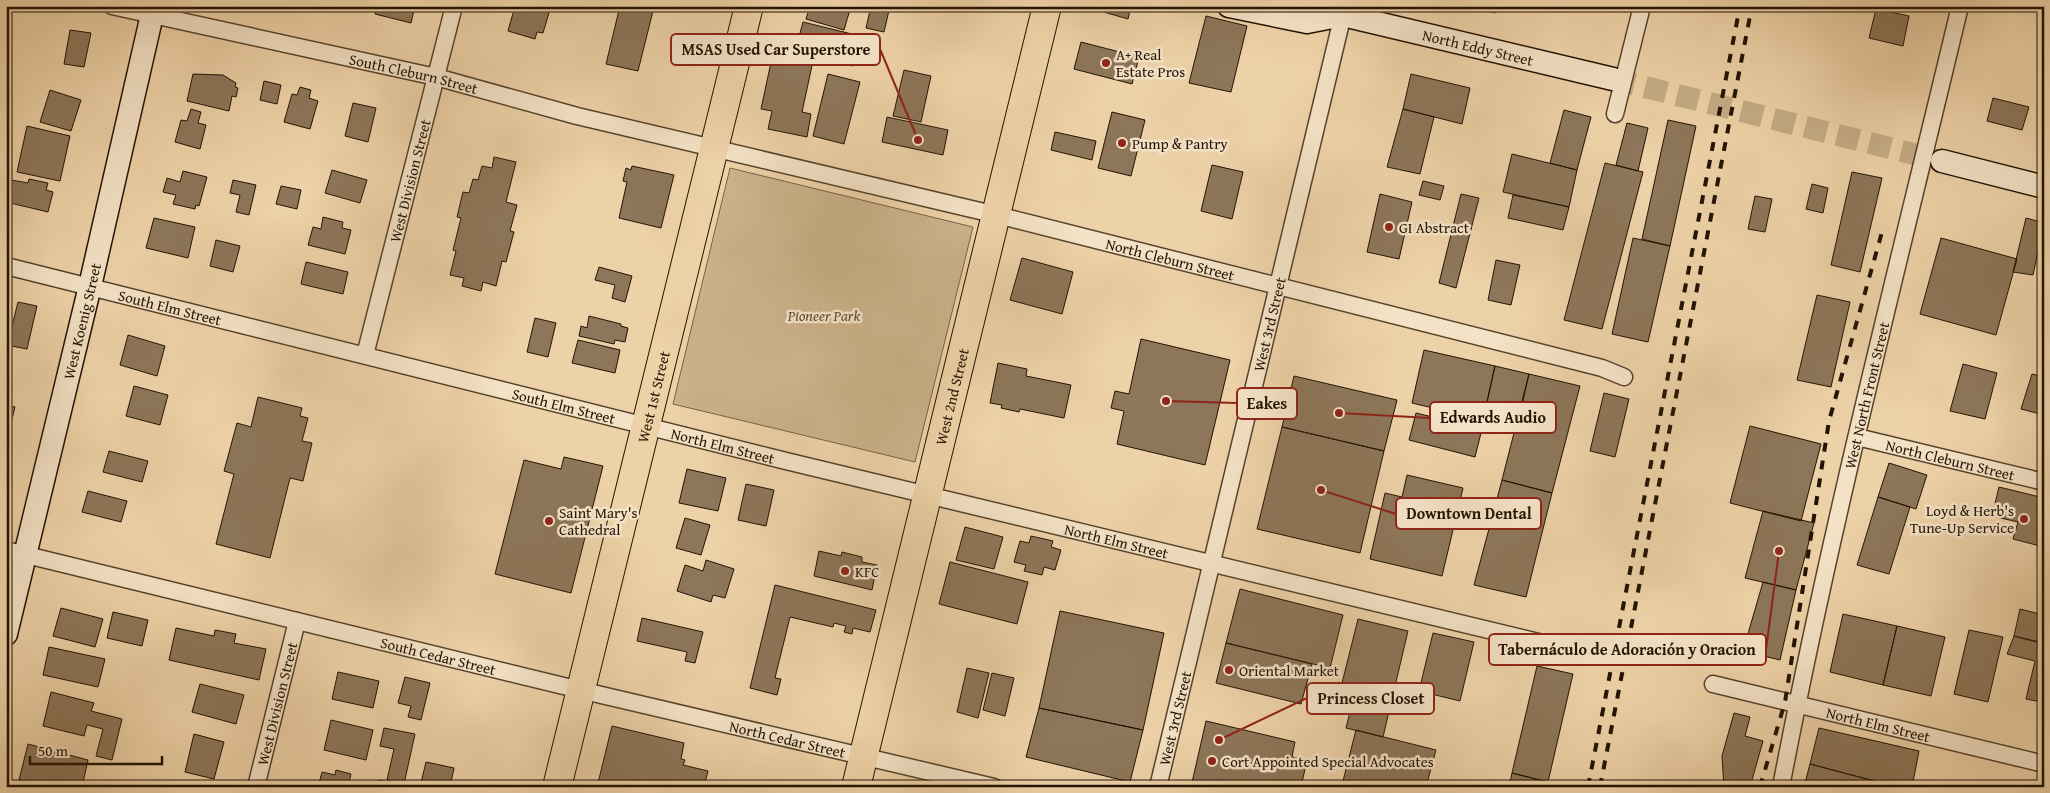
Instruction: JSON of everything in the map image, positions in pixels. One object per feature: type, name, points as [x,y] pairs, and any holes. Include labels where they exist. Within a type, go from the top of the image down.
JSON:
[{"type":"highway","name":"West 1st Street","points":[[557,787],[749,6]]},
{"type":"highway","name":"West 2nd Street","points":[[856,787],[1047,6]]},
{"type":"street","name":"South Cleburn Street","points":[[112,6],[153,11],[436,77],[577,116],[714,147]]},
{"type":"street","name":"West Division Street","points":[[365,355],[454,6]]},
{"type":"street","name":"North Eddy Street","points":[[1229,6],[1307,22],[1340,9],[1613,79]]},
{"type":"street","points":[[1615,114],[1642,6]]},
{"type":"street","name":"West North Front Street","points":[[1781,787],[1797,704],[1857,437],[1960,6]]},
{"type":"street","name":"West 3rd Street","points":[[1158,787],[1277,286],[1340,9]]},
{"type":"street","name":"West Koenig Street","points":[[6,634],[16,552],[90,286],[153,11]]},
{"type":"street","name":"North Cleburn Street","points":[[714,147],[997,215],[1592,366],[1624,377]]},
{"type":"street","points":[[1942,162],[2044,187]]},
{"type":"street","name":"South Elm Street","points":[[6,266],[646,426]]},
{"type":"street","name":"North Elm Street","points":[[646,426],[1588,654]]},
{"type":"street","name":"North Cleburn Street","points":[[1857,437],[2044,482]]},
{"type":"street","name":"South Cedar Street","points":[[16,552],[580,690]]},
{"type":"street","name":"West Division Street","points":[[256,787],[297,621]]},
{"type":"street","name":"North Elm Street","points":[[1713,684],[2044,764]]},
{"type":"street","name":"North Cedar Street","points":[[580,690],[864,755],[994,787]]},
{"type":"green space","name":"Pioneer Park","points":[[730,168],[973,227],[915,462],[673,404]]},
{"type":"building","points":[[377,6],[415,6],[411,23],[375,14]]},
{"type":"building","points":[[515,6],[551,6],[543,33],[537,32],[535,39],[508,31]]},
{"type":"building","points":[[620,6],[654,7],[638,71],[606,64]]},
{"type":"building","points":[[810,6],[851,6],[844,30],[806,19]]},
{"type":"building","points":[[871,6],[890,6],[884,32],[866,28]]},
{"type":"building","points":[[1083,6],[1131,6],[1128,19]]},
{"type":"building","points":[[1470,6],[1497,6],[1495,13]]},
{"type":"building","points":[[1876,9],[1909,16],[1903,46],[1869,38]]},
{"type":"building","points":[[1206,16],[1247,26],[1231,92],[1189,83]]},
{"type":"building","points":[[803,22],[860,36],[853,66],[795,52]]},
{"type":"building","points":[[70,30],[91,33],[84,67],[64,64]]},
{"type":"building","name":"A+ Real Estate Pros","points":[[1081,42],[1139,57],[1132,84],[1074,69]]},
{"type":"building","points":[[773,53],[813,61],[802,112],[811,114],[807,137],[768,129],[772,111],[761,109]]},
{"type":"building","points":[[904,70],[931,76],[921,122],[893,116]]},
{"type":"building","points":[[193,74],[223,75],[236,83],[235,87],[238,88],[236,97],[232,96],[229,111],[187,101]]},
{"type":"building","points":[[828,74],[860,82],[844,144],[813,136]]},
{"type":"building","points":[[1411,74],[1470,88],[1462,124],[1403,109]]},
{"type":"building","points":[[264,81],[281,85],[277,104],[260,100]]},
{"type":"building","points":[[300,87],[311,90],[309,98],[318,101],[310,129],[284,122],[292,94],[297,95]]},
{"type":"building","points":[[50,90],[81,100],[71,131],[40,122]]},
{"type":"building","points":[[1993,98],[2029,107],[2022,130],[1987,121]]},
{"type":"building","points":[[353,103],[376,108],[368,142],[345,136]]},
{"type":"building","points":[[191,109],[201,112],[198,123],[206,125],[200,149],[175,142],[181,120],[187,121]]},
{"type":"building","points":[[1403,109],[1434,117],[1420,174],[1387,167]]},
{"type":"building","points":[[1564,110],[1591,117],[1577,170],[1550,163]]},
{"type":"building","points":[[1112,112],[1145,120],[1131,176],[1098,168]]},
{"type":"building","points":[[887,117],[948,130],[943,155],[882,142]]},
{"type":"building","points":[[1668,120],[1696,126],[1670,246],[1642,239]]},
{"type":"building","points":[[1627,123],[1648,128],[1638,171],[1616,165]]},
{"type":"building","points":[[27,126],[70,136],[60,181],[17,172]]},
{"type":"building","points":[[1055,132],[1096,141],[1092,160],[1051,150]]},
{"type":"building","points":[[1512,154],[1577,170],[1569,207],[1503,192]]},
{"type":"building","points":[[494,157],[516,162],[506,202],[517,205],[510,231],[514,232],[506,262],[502,261],[496,286],[483,282],[481,291],[462,286],[464,278],[450,275],[456,251],[453,250],[461,218],[457,217],[463,192],[469,193],[473,179],[478,180],[482,166],[492,168]]},
{"type":"building","points":[[1605,163],[1643,172],[1602,329],[1564,320]]},
{"type":"building","points":[[1212,165],[1243,172],[1232,219],[1201,211]]},
{"type":"building","points":[[632,166],[674,175],[661,228],[619,218],[627,182],[623,181],[626,168],[631,170]]},
{"type":"building","points":[[332,170],[367,180],[360,203],[325,193]]},
{"type":"building","points":[[183,171],[207,177],[199,206],[196,205],[195,209],[173,204],[176,195],[163,192],[167,178],[180,182]]},
{"type":"building","points":[[1852,172],[1882,178],[1860,272],[1831,265]]},
{"type":"building","points":[[29,179],[48,183],[46,190],[53,192],[48,212],[6,202],[11,180],[28,183]]},
{"type":"building","points":[[233,180],[256,185],[249,215],[236,212],[240,195],[230,193]]},
{"type":"building","points":[[1423,181],[1444,186],[1440,200],[1419,195]]},
{"type":"building","points":[[1812,184],[1828,188],[1823,213],[1806,209]]},
{"type":"building","points":[[281,186],[301,190],[297,209],[276,204]]},
{"type":"building","name":"GI Abstract","points":[[1380,194],[1412,202],[1399,259],[1367,252]]},
{"type":"building","points":[[1461,194],[1479,198],[1456,288],[1439,283]]},
{"type":"building","points":[[1513,195],[1569,207],[1563,230],[1508,218]]},
{"type":"building","points":[[1755,196],[1772,199],[1765,232],[1748,229]]},
{"type":"building","points":[[323,217],[343,222],[342,228],[351,230],[345,254],[308,245],[313,227],[321,229]]},
{"type":"building","points":[[154,218],[195,227],[188,258],[146,248]]},
{"type":"building","points":[[2026,218],[2044,223],[2033,275],[2013,272]]},
{"type":"building","points":[[1633,238],[1670,246],[1648,342],[1612,334]]},
{"type":"building","points":[[1941,238],[2017,259],[1996,335],[1920,314]]},
{"type":"building","points":[[216,240],[240,246],[233,272],[210,266]]},
{"type":"building","points":[[1022,258],[1073,272],[1062,314],[1010,300]]},
{"type":"building","points":[[1496,260],[1520,265],[1511,305],[1488,300]]},
{"type":"building","points":[[306,262],[348,272],[343,294],[301,284]]},
{"type":"building","points":[[599,267],[632,276],[625,302],[612,298],[615,285],[595,280]]},
{"type":"building","points":[[1817,295],[1850,302],[1831,387],[1797,380]]},
{"type":"building","points":[[18,302],[37,306],[27,349],[6,345],[6,325],[12,326]]},
{"type":"building","points":[[589,316],[621,324],[621,326],[628,328],[625,342],[615,340],[614,344],[579,336],[581,326],[587,328]]},
{"type":"building","points":[[535,318],[556,323],[548,357],[527,352]]},
{"type":"building","points":[[128,335],[165,346],[157,376],[120,365]]},
{"type":"building","points":[[1141,339],[1230,360],[1205,465],[1117,444],[1124,411],[1111,408],[1115,391],[1129,394]]},
{"type":"building","points":[[578,340],[620,350],[615,373],[572,363]]},
{"type":"building","points":[[1424,350],[1495,366],[1483,420],[1412,403]]},
{"type":"building","points":[[998,363],[1027,369],[1026,376],[1071,385],[1064,418],[1020,409],[1019,412],[1001,408],[1002,405],[990,403]]},
{"type":"building","points":[[1963,364],[1997,373],[1985,419],[1950,411]]},
{"type":"building","points":[[1495,366],[1529,374],[1517,427],[1483,420]]},
{"type":"building","points":[[1529,374],[1580,386],[1552,493],[1502,480]]},
{"type":"building","points":[[2032,374],[2044,377],[2044,415],[2021,409]]},
{"type":"building","points":[[1294,376],[1397,400],[1384,451],[1282,427]]},
{"type":"building","points":[[134,386],[168,395],[160,425],[126,416]]},
{"type":"building","points":[[1604,393],[1629,399],[1615,457],[1590,451]]},
{"type":"building","points":[[258,397],[302,408],[300,416],[308,418],[302,441],[312,443],[303,481],[290,478],[270,558],[216,544],[234,474],[224,471],[237,423],[251,427]]},
{"type":"building","points":[[6,405],[15,407],[6,443]]},
{"type":"building","points":[[1416,413],[1482,429],[1475,457],[1409,440]]},
{"type":"building","points":[[1750,426],[1821,444],[1801,521],[1730,503]]},
{"type":"building","points":[[1282,427],[1384,451],[1360,553],[1257,529]]},
{"type":"building","points":[[109,451],[148,461],[142,482],[103,472]]},
{"type":"building","name":"Saint Mary's Cathedral","points":[[564,457],[603,466],[571,593],[495,574],[524,460],[561,469]]},
{"type":"building","points":[[1889,463],[1927,475],[1916,509],[1878,497]]},
{"type":"building","points":[[687,469],[726,478],[718,511],[679,503]]},
{"type":"building","points":[[1407,475],[1463,488],[1442,576],[1370,559],[1385,493],[1402,497]]},
{"type":"building","points":[[1502,480],[1552,493],[1526,597],[1474,585]]},
{"type":"building","points":[[746,484],[774,490],[766,526],[738,520]]},
{"type":"building","name":"Loyd & Herb's Tune-Up Service","points":[[1999,487],[2044,498],[2044,547],[2013,539],[2018,522],[1992,516]]},
{"type":"building","points":[[88,491],[127,501],[121,522],[82,512]]},
{"type":"building","points":[[1878,497],[1910,507],[1889,574],[1857,565]]},
{"type":"building","points":[[1763,511],[1814,523],[1796,590],[1745,578]]},
{"type":"building","points":[[685,518],[710,525],[701,555],[676,548]]},
{"type":"building","points":[[965,527],[1003,537],[994,569],[956,560]]},
{"type":"building","points":[[1031,536],[1053,541],[1051,547],[1061,550],[1055,570],[1044,567],[1042,575],[1024,571],[1026,565],[1014,562],[1020,541],[1029,543]]},
{"type":"building","points":[[819,551],[841,556],[842,552],[862,557],[862,562],[877,565],[872,590],[814,576]]},
{"type":"building","points":[[706,560],[734,569],[725,598],[713,595],[711,602],[677,591],[685,565],[703,571]]},
{"type":"building","points":[[950,562],[1028,582],[1017,624],[939,604]]},
{"type":"building","points":[[1763,582],[1796,590],[1780,660],[1743,651]]},
{"type":"building","points":[[775,585],[876,610],[870,632],[853,628],[852,634],[844,632],[846,626],[834,623],[833,627],[790,617],[775,678],[781,679],[777,695],[750,688]]},
{"type":"building","points":[[1240,589],[1343,615],[1330,668],[1226,643]]},
{"type":"building","points":[[61,608],[103,619],[95,647],[53,636]]},
{"type":"building","points":[[2020,609],[2044,615],[2044,643],[2014,636]]},
{"type":"building","points":[[1060,611],[1164,633],[1143,730],[1039,708]]},
{"type":"building","points":[[113,612],[148,620],[142,646],[107,638]]},
{"type":"building","points":[[1843,614],[1897,626],[1883,685],[1830,672]]},
{"type":"building","points":[[642,618],[703,632],[695,663],[685,661],[687,652],[637,641]]},
{"type":"building","points":[[1358,619],[1408,631],[1383,737],[1346,728],[1353,699],[1339,695]]},
{"type":"building","points":[[1897,626],[1945,637],[1931,696],[1883,685]]},
{"type":"building","points":[[176,628],[214,636],[215,630],[236,634],[234,643],[266,649],[259,680],[169,660]]},
{"type":"building","points":[[1969,630],[2003,637],[1988,702],[1954,694]]},
{"type":"building","points":[[1433,633],[1474,642],[1460,701],[1419,691]]},
{"type":"building","points":[[2014,636],[2044,644],[2044,697],[2036,701],[2026,699],[2035,661],[2007,654]]},
{"type":"building","points":[[1226,643],[1312,664],[1301,704],[1216,683]]},
{"type":"building","points":[[49,647],[105,659],[98,687],[43,675]]},
{"type":"building","points":[[1537,666],[1573,674],[1548,782],[1512,773]]},
{"type":"building","points":[[967,668],[989,673],[978,718],[957,712]]},
{"type":"building","points":[[338,672],[379,681],[373,708],[332,699]]},
{"type":"building","points":[[992,673],[1014,678],[1005,716],[983,710]]},
{"type":"building","points":[[405,677],[430,683],[421,720],[408,717],[411,706],[398,703]]},
{"type":"building","points":[[200,684],[244,695],[236,724],[192,712]]},
{"type":"building","points":[[51,692],[94,703],[91,711],[122,719],[112,760],[96,756],[103,729],[87,725],[84,736],[43,726]]},
{"type":"building","points":[[1039,708],[1143,730],[1130,782],[1026,757]]},
{"type":"building","points":[[1734,713],[1750,717],[1745,736],[1763,741],[1750,787],[1724,787],[1722,756]]},
{"type":"building","points":[[331,720],[373,730],[366,760],[324,750]]},
{"type":"building","points":[[1206,721],[1295,742],[1292,757],[1307,760],[1301,787],[1191,787]]},
{"type":"building","points":[[612,726],[684,743],[681,759],[685,760],[683,765],[708,771],[704,787],[597,787]]},
{"type":"building","points":[[384,728],[415,734],[404,784],[387,780],[394,749],[380,746]]},
{"type":"building","points":[[1819,728],[1919,751],[1912,787],[1897,787],[1810,764]]},
{"type":"building","points":[[1356,730],[1436,750],[1426,787],[1368,787],[1343,781]]},
{"type":"building","points":[[194,734],[224,742],[214,779],[185,772]]},
{"type":"building","points":[[28,744],[88,760],[82,787],[45,787],[19,780]]},
{"type":"building","points":[[426,762],[454,768],[450,787],[420,787]]},
{"type":"building","points":[[1810,764],[1897,787],[1804,787]]},
{"type":"building","points":[[336,770],[351,774],[349,783],[360,787],[318,787],[322,772],[335,775]]},
{"type":"building","points":[[1512,773],[1548,782],[1547,787],[1509,787]]},
{"type":"building","points":[[379,780],[400,785],[400,787],[377,787]]},
{"type":"building","points":[[1343,781],[1368,787],[1342,787]]},
{"type":"tunnel","points":[[1613,79],[1942,161]]},
{"type":"railway","points":[[1588,787],[1740,6]]},
{"type":"railway","points":[[1600,787],[1752,6]]},
{"type":"railway","points":[[1760,787],[1785,702],[1829,421],[1882,232]]},
{"type":"place","name":"A+ Real Estate Pros","points":[[1106,63]]},
{"type":"place","name":"MSAS Used Car Superstore","points":[[918,140]]},
{"type":"place","name":"Pump & Pantry","points":[[1122,143]]},
{"type":"place","name":"GI Abstract","points":[[1389,227]]},
{"type":"place","name":"Eakes","points":[[1166,401]]},
{"type":"place","name":"Edwards Audio","points":[[1339,413]]},
{"type":"place","name":"Downtown Dental","points":[[1321,490]]},
{"type":"place","name":"Loyd & Herb's Tune-Up Service","points":[[2024,519]]},
{"type":"place","name":"Saint Mary's Cathedral","points":[[549,521]]},
{"type":"place","name":"Tabernáculo de Adoración y Oracion","points":[[1779,551]]},
{"type":"place","name":"KFC","points":[[845,571]]},
{"type":"place","name":"Oriental Market","points":[[1229,670]]},
{"type":"place","name":"Princess Closet","points":[[1219,740]]},
{"type":"place","name":"Cort Appointed Special Advocates","points":[[1212,761]]}]
